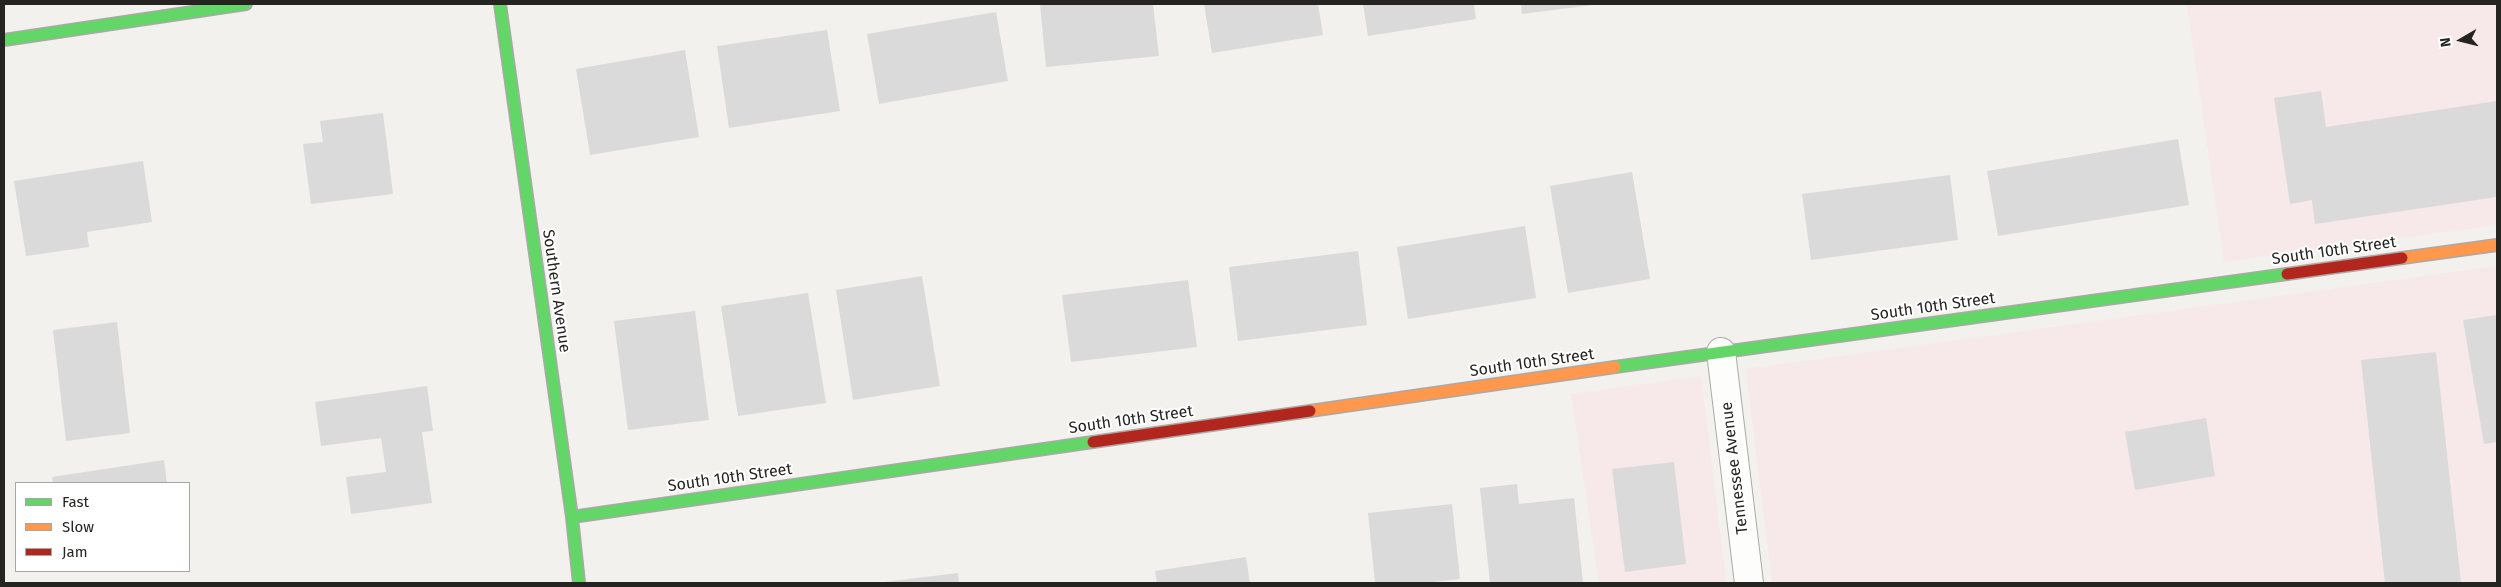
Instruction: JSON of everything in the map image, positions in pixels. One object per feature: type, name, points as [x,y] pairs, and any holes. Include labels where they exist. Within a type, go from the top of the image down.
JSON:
[{"type":"street","points":[[4,40],[246,4]]},
{"type":"street","name":"Southern Avenue","points":[[500,4],[572,517],[579,583]]},
{"type":"street","name":"South 10th Street","points":[[572,517],[1721,352],[2497,245]]},
{"type":"street","name":"Tennessee Avenue","points":[[1721,352],[1749,583]]},
{"type":"shaded area","points":[[2187,4],[2497,4],[2497,225],[2224,262]]},
{"type":"shaded area","points":[[2497,266],[2497,583],[1772,583],[1746,369]]},
{"type":"shaded area","points":[[1701,376],[1726,583],[1599,583],[1571,394]]},
{"type":"building","points":[[1040,4],[1153,4],[1159,56],[1046,67]]},
{"type":"building","points":[[1204,4],[1318,4],[1323,35],[1212,53]]},
{"type":"building","points":[[1363,4],[1474,4],[1476,19],[1368,36]]},
{"type":"building","points":[[1521,4],[1593,4],[1593,5],[1522,14]]},
{"type":"building","points":[[996,12],[1008,81],[879,104],[867,34]]},
{"type":"building","points":[[827,30],[840,111],[729,128],[717,46]]},
{"type":"building","points":[[685,50],[699,137],[590,155],[576,69]]},
{"type":"building","points":[[2321,91],[2326,127],[2497,101],[2497,197],[2315,224],[2312,200],[2290,204],[2274,98]]},
{"type":"building","points":[[383,113],[393,194],[311,204],[303,144],[323,142],[320,121]]},
{"type":"building","points":[[2178,139],[2189,205],[1998,236],[1987,171]]},
{"type":"building","points":[[143,161],[152,222],[87,232],[89,247],[26,256],[14,181]]},
{"type":"building","points":[[1632,172],[1650,279],[1568,293],[1550,186]]},
{"type":"building","points":[[1950,175],[1958,240],[1811,260],[1802,194]]},
{"type":"building","points":[[1525,226],[1536,298],[1408,319],[1397,247]]},
{"type":"building","points":[[1358,251],[1367,325],[1238,341],[1229,267]]},
{"type":"building","points":[[922,276],[940,386],[853,400],[836,290]]},
{"type":"building","points":[[1188,280],[1197,347],[1071,362],[1062,295]]},
{"type":"building","points":[[808,293],[826,403],[738,416],[721,306]]},
{"type":"building","points":[[695,311],[709,420],[628,430],[614,321]]},
{"type":"building","points":[[2497,315],[2497,442],[2484,444],[2463,320]]},
{"type":"building","points":[[117,322],[130,433],[66,441],[53,330]]},
{"type":"building","points":[[2436,352],[2461,583],[2385,583],[2361,360]]},
{"type":"building","points":[[427,386],[433,431],[422,432],[432,503],[351,514],[346,477],[386,472],[381,438],[321,446],[315,402]]},
{"type":"building","points":[[2206,418],[2215,476],[2135,490],[2125,432]]},
{"type":"building","points":[[164,460],[167,482],[53,482],[52,477]]},
{"type":"building","points":[[1674,462],[1686,564],[1625,572],[1612,469]]},
{"type":"building","points":[[1517,484],[1519,504],[1574,498],[1583,583],[1490,583],[1480,488]]},
{"type":"building","points":[[1452,504],[1460,579],[1423,583],[1375,583],[1368,513]]},
{"type":"building","points":[[1246,557],[1250,583],[1157,583],[1155,571]]},
{"type":"building","points":[[958,573],[959,583],[884,583],[884,582]]},
{"type":"traffic: fast","points":[[4,40],[246,4]]},
{"type":"traffic: fast","points":[[500,4],[572,517],[579,583]]},
{"type":"traffic: fast","points":[[1615,367],[2287,274]]},
{"type":"traffic: fast","points":[[572,517],[1093,442]]},
{"type":"traffic: slow","points":[[2402,258],[2497,245]]},
{"type":"traffic: slow","points":[[1310,411],[1615,367]]},
{"type":"traffic: jam","points":[[2287,274],[2402,258]]},
{"type":"traffic: jam","points":[[1093,442],[1310,411]]}]
